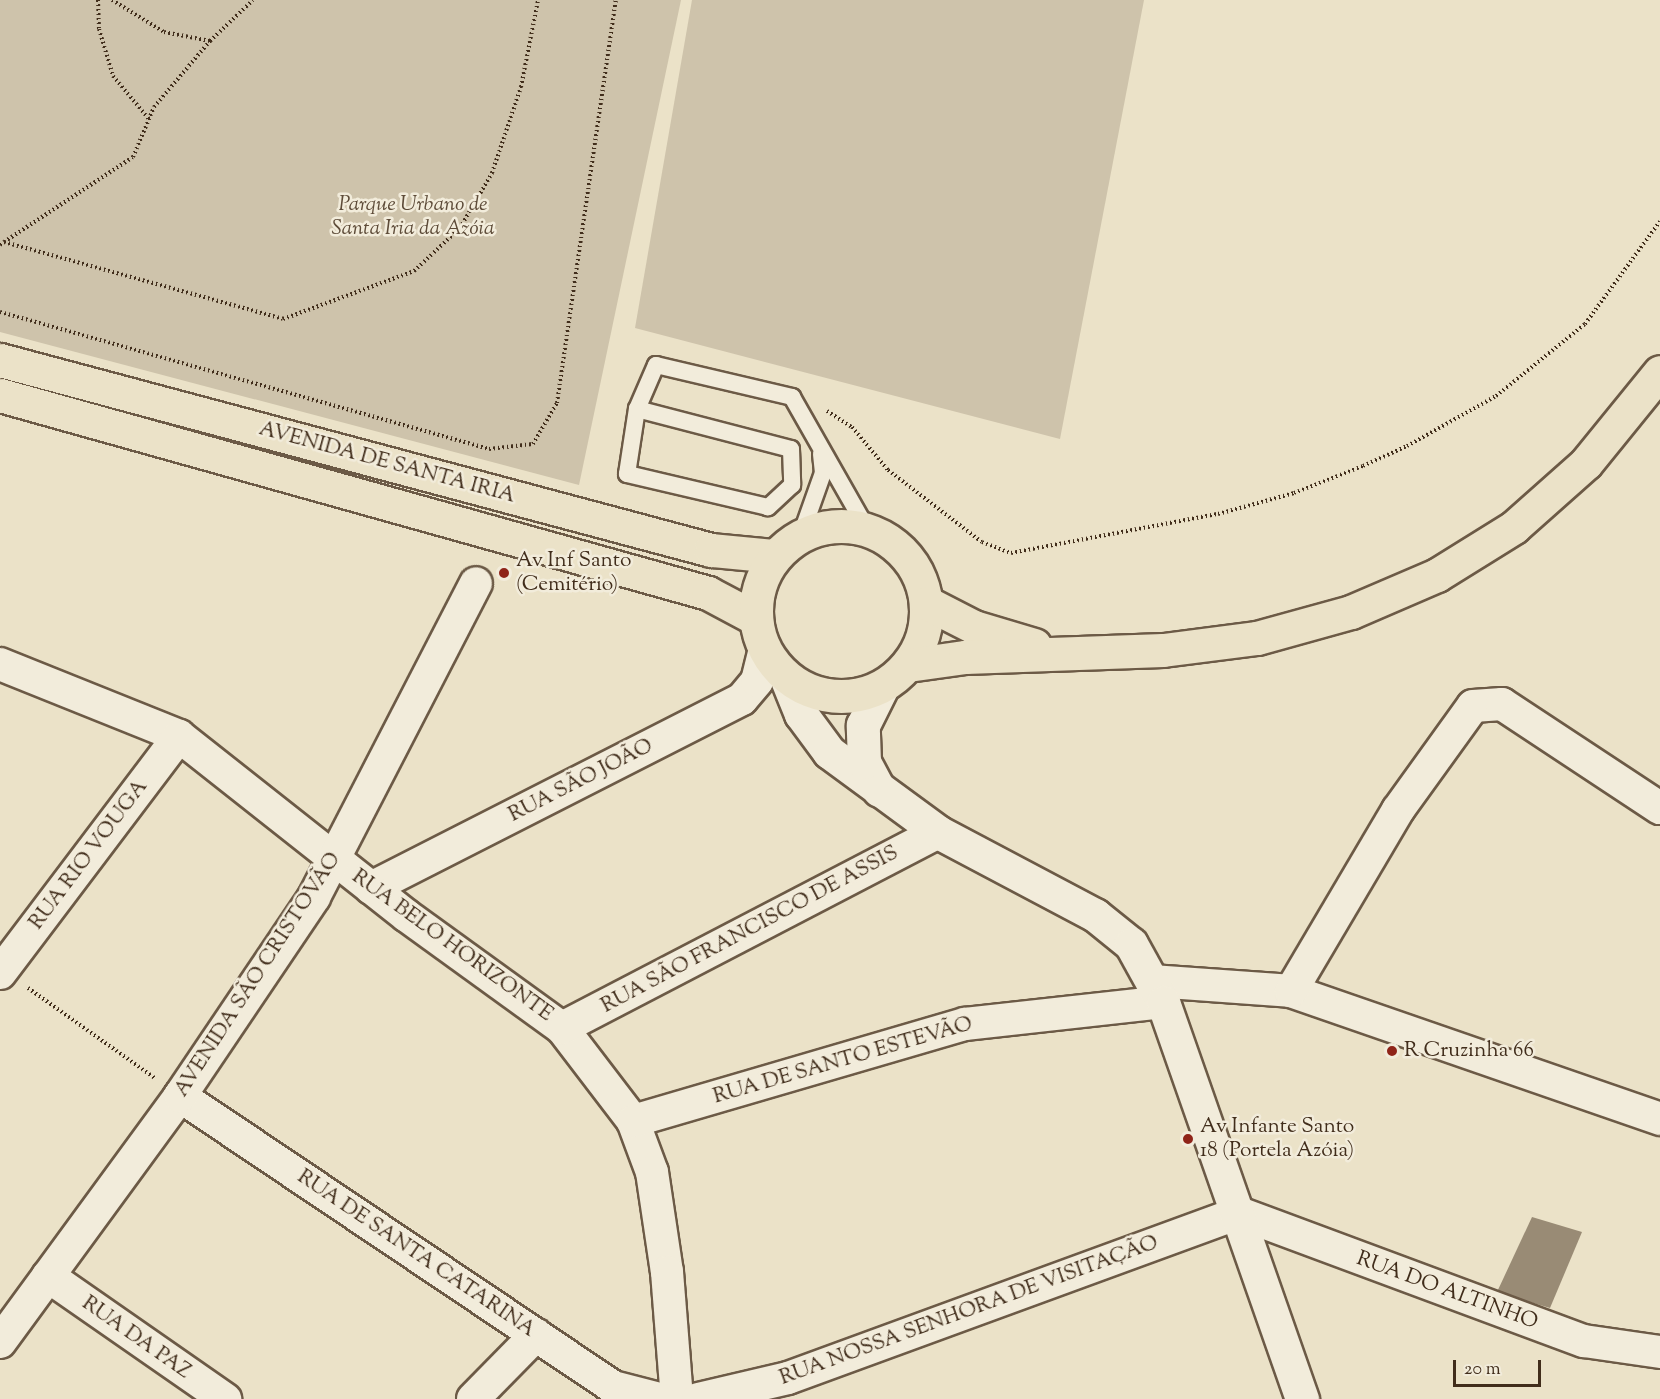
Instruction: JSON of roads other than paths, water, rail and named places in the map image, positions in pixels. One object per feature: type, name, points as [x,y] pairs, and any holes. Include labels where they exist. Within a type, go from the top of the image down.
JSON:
[{"type":"main road","name":"AVENIDA DE SANTA IRIA","points":[[0,360],[711,550],[775,555]]},
{"type":"main road","points":[[908,665],[964,657],[1163,650],[1257,638],[1351,612],[1437,575],[1514,527],[1586,463],[1660,372]]},
{"type":"main road","name":"AVENIDA DE SANTA IRIA","points":[[0,395],[708,593],[755,618]]},
{"type":"main road","points":[[833,525],[867,529],[897,545],[917,571],[927,603],[924,636],[908,665],[882,687],[849,696],[816,693],[786,677],[765,650],[755,618],[759,585],[775,555],[801,534],[833,525]]},
{"type":"main road","points":[[927,603],[974,627],[1022,643],[1083,653]]},
{"type":"street","name":"AVENIDA SÃO CRISTOVÃO","points":[[0,1342],[180,1096],[336,861],[476,583]]},
{"type":"street","name":"RUA SÃO JOÃO","points":[[371,888],[742,699],[757,681],[765,650]]},
{"type":"street","name":"RUA BELO HORIZONTE","points":[[0,664],[179,736],[371,888],[562,1028],[633,1121],[652,1172],[667,1272],[677,1399]]},
{"type":"street","points":[[786,677],[801,714],[829,752],[938,832],[1095,915],[1131,944],[1158,991],[1239,1213],[1302,1399]]},
{"type":"street","points":[[880,791],[864,762],[863,725],[882,687]]},
{"type":"street","points":[[1291,992],[1398,810],[1473,706],[1502,704],[1660,808]]},
{"type":"street","name":"RUA RIO VOUGA","points":[[1,972],[179,736]]},
{"type":"street","name":"RUA SÃO FRANCISCO DE ASSIS","points":[[562,1028],[938,832]]},
{"type":"street","name":"RUA DE SANTO ESTEVÃO","points":[[633,1121],[965,1024],[1158,991],[1291,992],[1659,1115]]},
{"type":"street","name":"RUA DE SANTA CATARINA","points":[[180,1096],[613,1387],[659,1399]]},
{"type":"street","name":"RUA DO ALTINHO","points":[[1239,1213],[1584,1341],[1660,1352]]},
{"type":"street","name":"RUA NOSSA SENHORA DE VISITAÇÃO","points":[[698,1399],[788,1378],[1239,1213]]},
{"type":"street","name":"RUA DA PAZ","points":[[48,1276],[225,1399]]},
{"type":"street","points":[[473,1399],[537,1335]]},
{"type":"lane","points":[[637,410],[791,449],[792,485],[768,507],[627,474],[637,410],[656,365],[792,397],[820,441],[847,500],[867,529]]},
{"type":"lane","points":[[801,534],[823,473],[820,441]]},
{"type":"place","name":"Av Inf Santo (Cemitério)","points":[[504,573]]},
{"type":"place","name":"R Cruzinha 66","points":[[1392,1051]]},
{"type":"place","name":"Av Infante Santo 18 (Portela Azóia)","points":[[1188,1139]]},
{"type":"park label","name":"Parque Urbano de Santa Iria da Azóia","points":[[413,217]]}]
